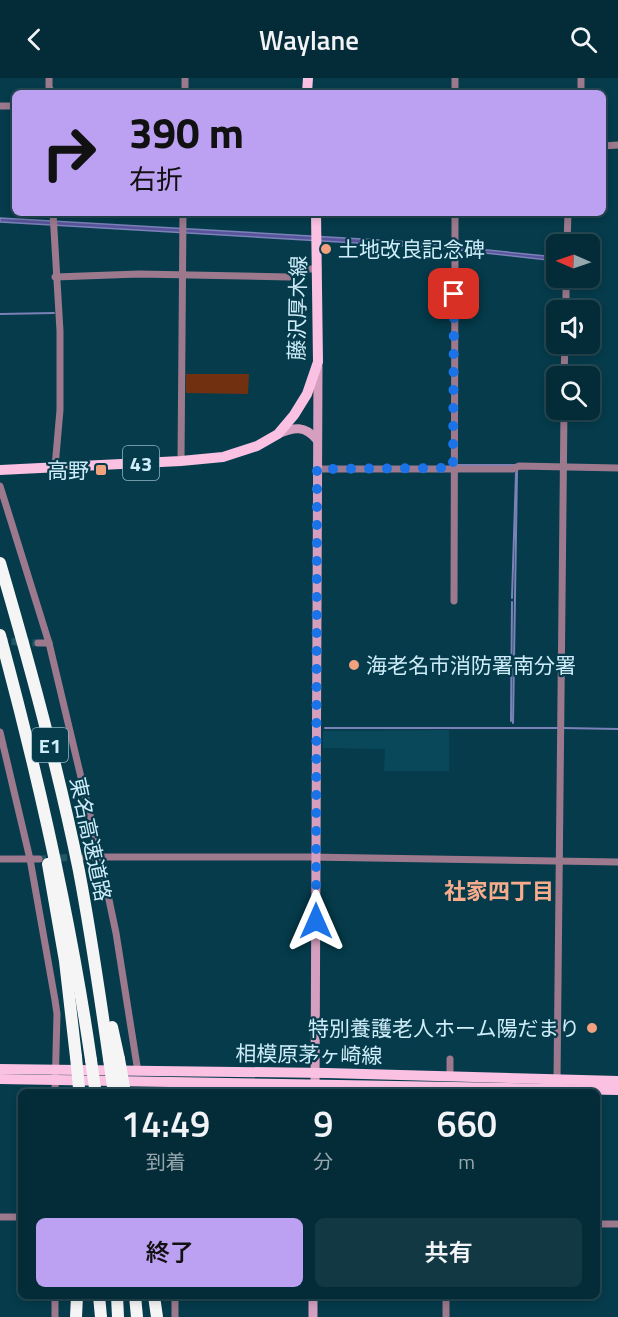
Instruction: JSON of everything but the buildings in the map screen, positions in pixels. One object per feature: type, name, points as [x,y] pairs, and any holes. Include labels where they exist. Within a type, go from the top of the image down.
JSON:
[{"type":"highway","name":"東名高速道路","points":[[0,563],[51,748],[90,929],[119,1089]]},
{"type":"highway","name":"東名高速道路","points":[[0,635],[34,765],[70,932],[95,1089]]},
{"type":"highway","points":[[34,765],[65,961],[78,1089]]},
{"type":"highway","points":[[76,1317],[77,1299]]},
{"type":"highway","points":[[99,1299],[101,1317]]},
{"type":"highway","points":[[117,1299],[118,1317]]},
{"type":"highway","points":[[135,1299],[137,1317]]},
{"type":"highway","points":[[154,1299],[157,1317]]},
{"type":"main road","name":"藤沢厚木線","points":[[0,470],[181,461],[232,455],[257,446],[278,434],[294,415],[307,394],[318,362],[316,216]]},
{"type":"main road","points":[[315,1083],[318,362]]},
{"type":"main road","points":[[294,415],[308,411],[317,419]]},
{"type":"main road","points":[[278,434],[300,428],[308,430],[317,440]]},
{"type":"main road","name":"相模原茅ヶ崎線","points":[[0,1069],[176,1087],[450,1077],[618,1081]]},
{"type":"main road","name":"相模原茅ヶ崎線","points":[[0,1079],[138,1072],[385,1089]]},
{"type":"main road","name":"相模原茅ヶ崎線","points":[[600,1090],[618,1090]]},
{"type":"main road","points":[[313,1299],[313,1317]]},
{"type":"street","points":[[181,461],[183,216]]},
{"type":"street","points":[[454,601],[455,216]]},
{"type":"street","points":[[567,234],[568,216]]},
{"type":"street","points":[[52,220],[60,354],[60,410],[55,467]]},
{"type":"street","points":[[55,277],[182,274],[289,277],[318,269]]},
{"type":"street","points":[[556,1080],[564,420]]},
{"type":"street","points":[[317,469],[513,469],[519,466],[618,468]]},
{"type":"street","points":[[0,486],[49,643],[100,857],[116,933],[138,1072]]},
{"type":"street","points":[[38,643],[49,643]]},
{"type":"street","points":[[0,732],[30,859],[56,1000],[55,1089]]},
{"type":"street","points":[[85,857],[618,862]]},
{"type":"street","points":[[0,859],[39,859]]},
{"type":"street","points":[[450,1059],[450,1077]]},
{"type":"street","points":[[0,1217],[18,1217]]},
{"type":"street","points":[[600,1224],[618,1224]]},
{"type":"street","points":[[55,1299],[55,1317]]},
{"type":"street","points":[[175,1299],[175,1317]]},
{"type":"street","points":[[446,1299],[446,1317]]},
{"type":"shaded area","points":[[0,218],[397,241],[546,256],[546,260],[441,248],[0,222]]},
{"type":"shaded area","points":[[186,374],[249,374],[248,394],[186,393]]},
{"type":"shaded area","points":[[449,730],[449,771],[384,771],[385,749],[323,748],[323,731]]},
{"type":"waterway","points":[[0,314],[54,313]]},
{"type":"waterway","points":[[457,465],[514,465]]},
{"type":"waterway","points":[[513,723],[517,471]]},
{"type":"waterway","points":[[512,598],[516,473]]},
{"type":"waterway","points":[[511,721],[512,602]]},
{"type":"waterway","points":[[325,728],[558,728]]},
{"type":"waterway","points":[[564,728],[618,729]]},
{"type":"tunnel","points":[[1,641],[38,643]]},
{"type":"tunnel","points":[[39,859],[79,857]]},
{"type":"place","name":"土地改良記念碑","points":[[326,249]]},
{"type":"place","name":"高野","points":[[101,470]]},
{"type":"place","name":"海老名市消防署南分署","points":[[354,665]]},
{"type":"place","name":"特別養護老人ホーム陽だまり","points":[[592,1028]]},
{"type":"district","name":"社家四丁目","points":[[499,891]]},
{"type":"route","points":[[316,921],[317,469],[453,468],[454,294]]}]
